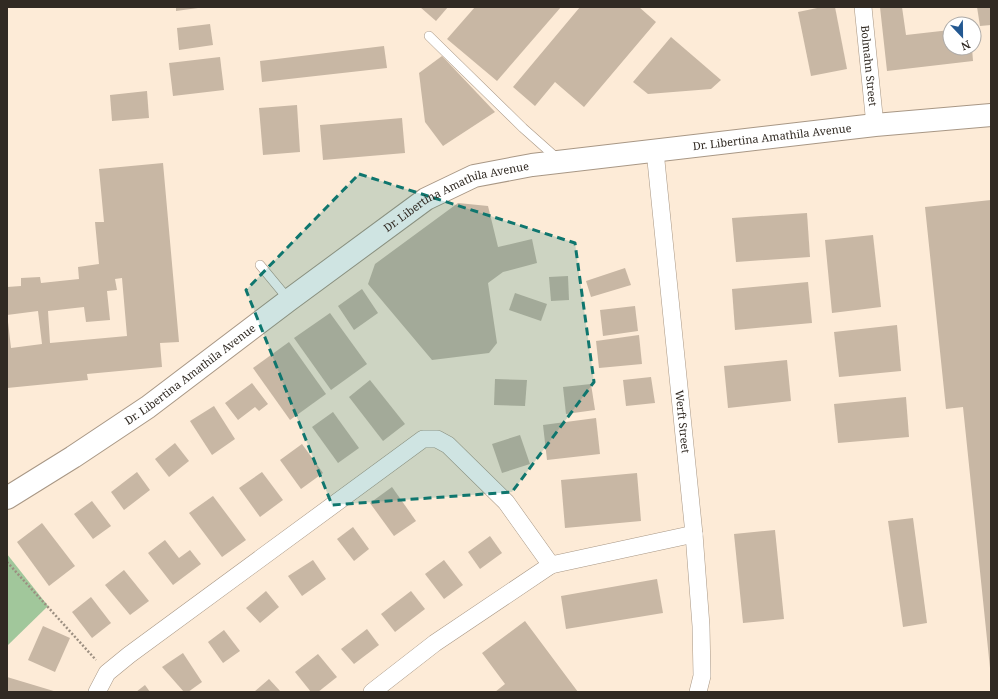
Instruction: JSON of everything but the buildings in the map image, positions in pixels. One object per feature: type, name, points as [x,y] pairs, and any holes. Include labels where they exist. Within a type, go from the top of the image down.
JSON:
[{"type":"street","name":"Bolmahn Street","points":[[863,7],[875,125]]},
{"type":"street","name":"Dr. Libertina Amathila Avenue","points":[[7,498],[73,457],[148,407],[289,300],[426,199],[474,176],[561,161],[875,125],[991,115]]},
{"type":"street","name":"Werft Street","points":[[655,151],[694,534],[701,626],[702,676],[698,692]]},
{"type":"street","points":[[97,692],[107,673],[129,655],[423,439],[437,439],[448,445],[506,502],[551,565]]},
{"type":"street","points":[[372,692],[435,643],[551,565],[694,534]]},
{"type":"lane","points":[[429,36],[523,128],[561,161]]},
{"type":"lane","points":[[260,265],[289,300]]},
{"type":"path","points":[[7,562],[107,673]]},
{"type":"highlighted area","points":[[359,174],[575,243],[594,382],[512,492],[332,505],[246,290]]},
{"type":"green space","points":[[7,554],[48,606],[7,646]]}]
